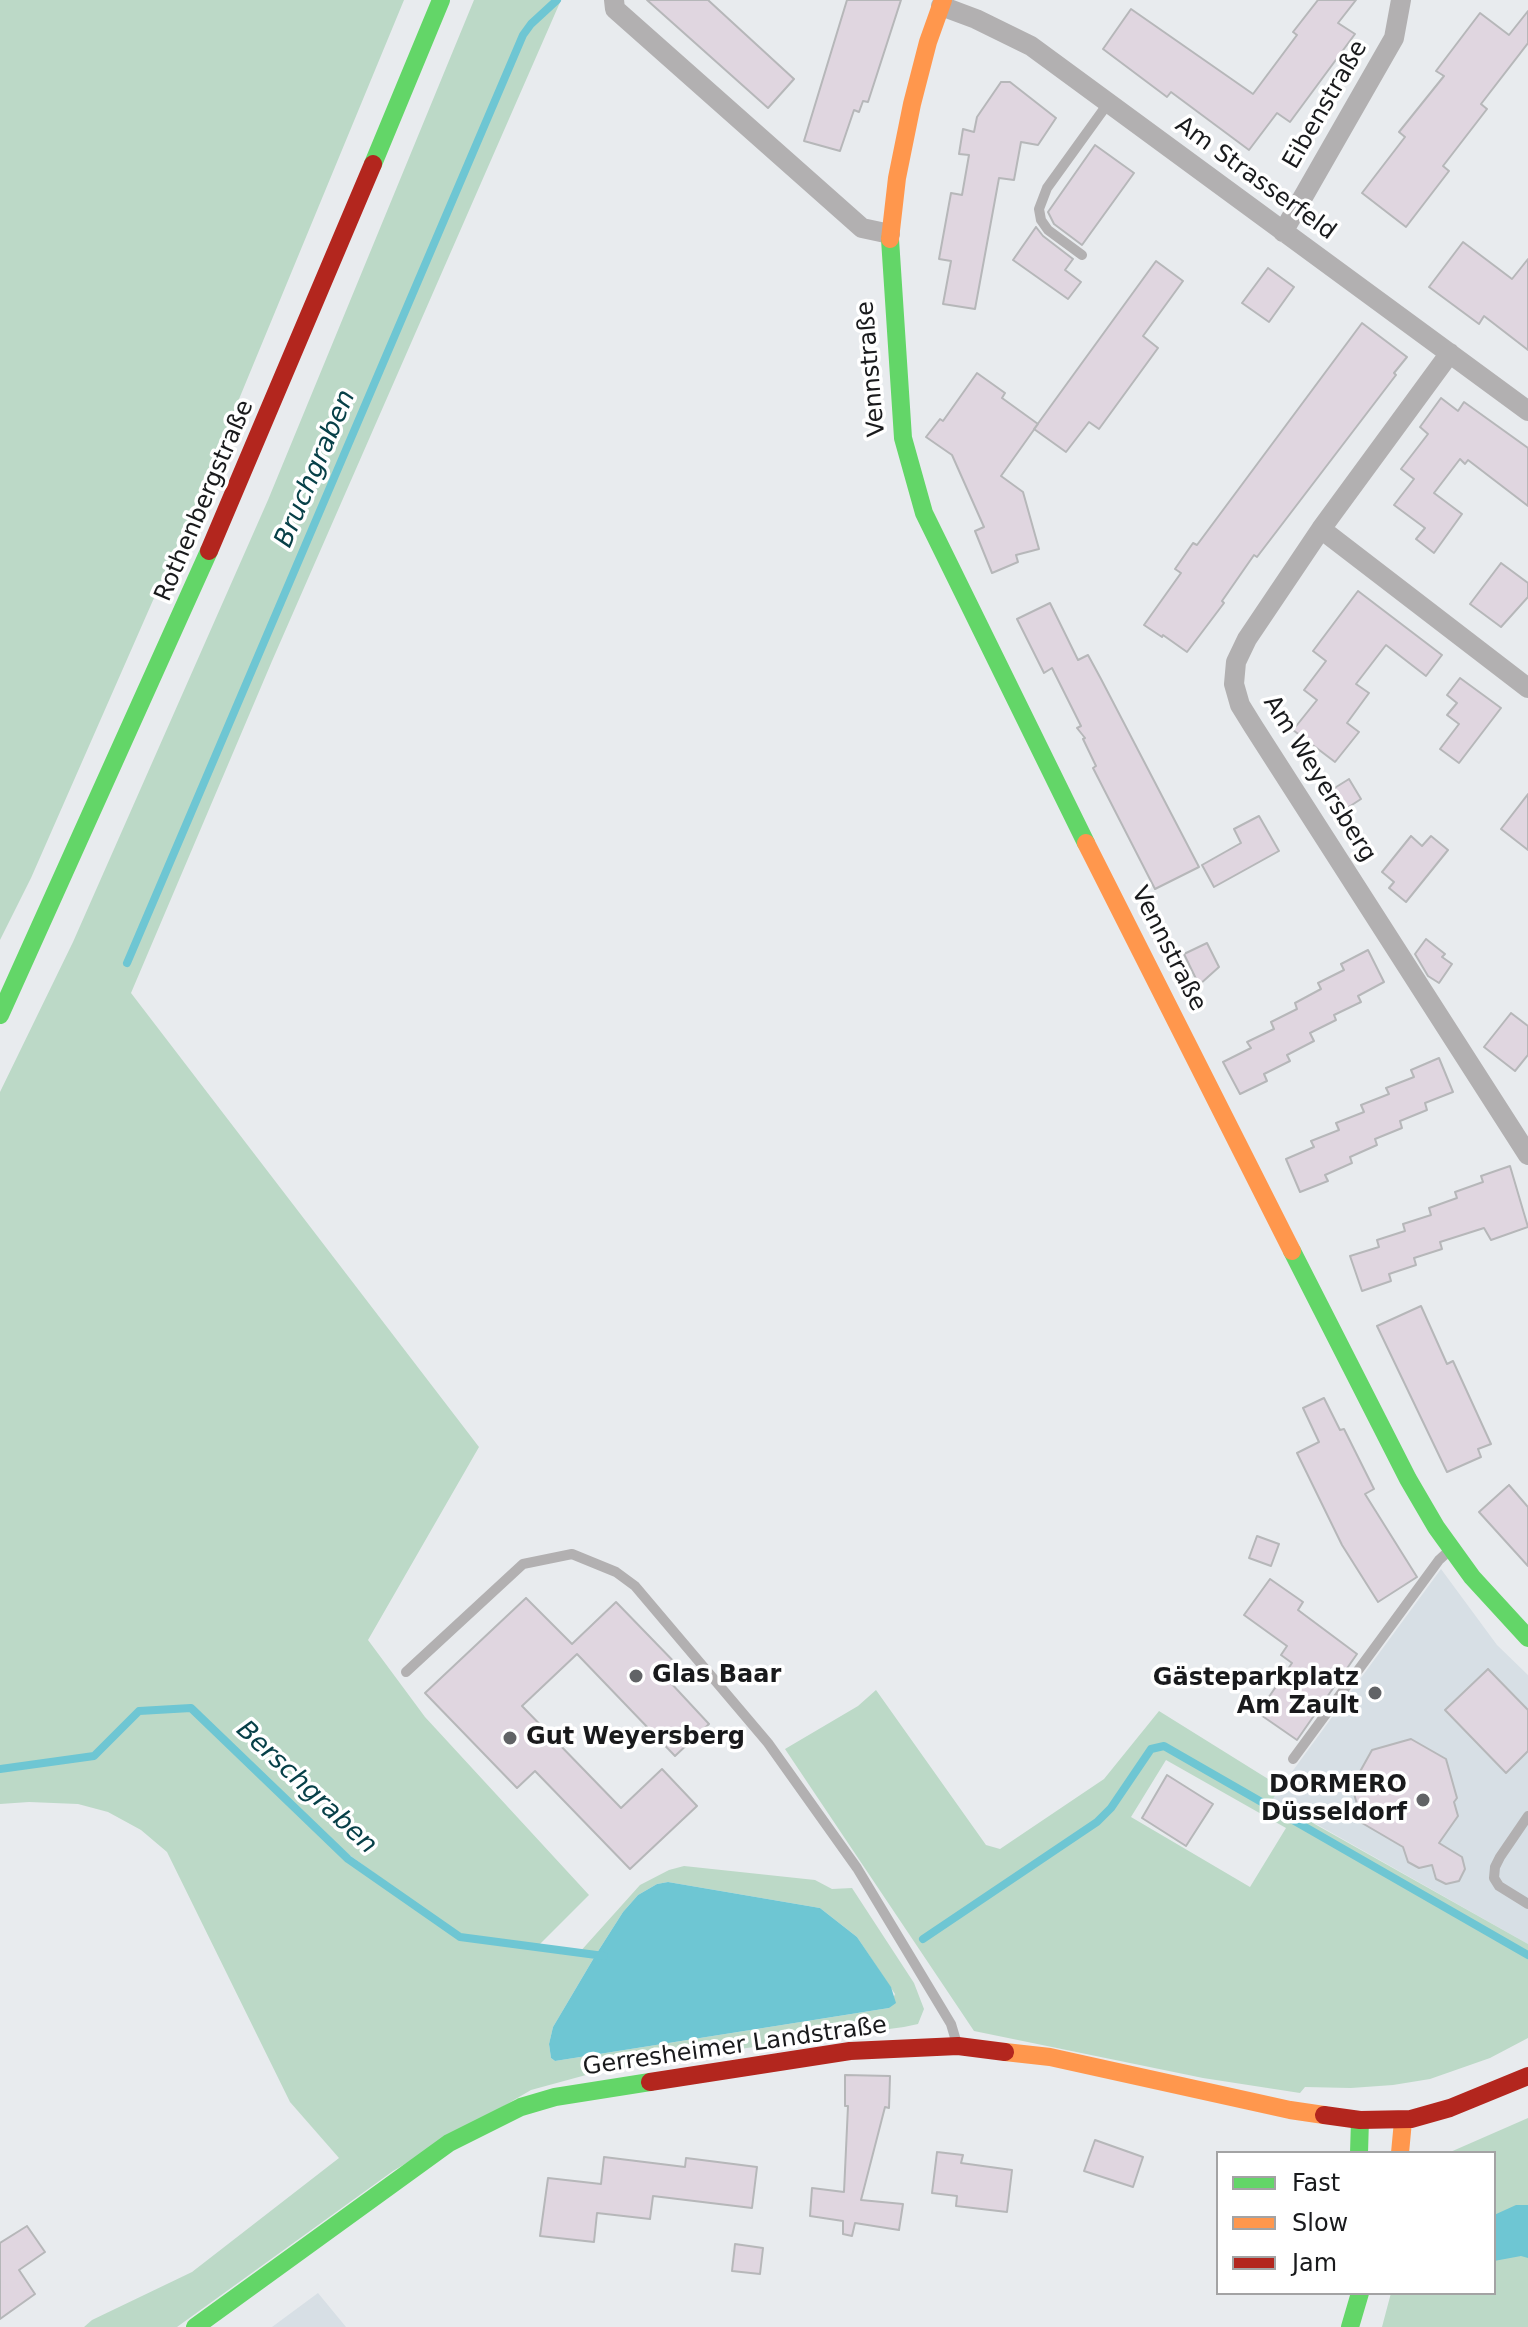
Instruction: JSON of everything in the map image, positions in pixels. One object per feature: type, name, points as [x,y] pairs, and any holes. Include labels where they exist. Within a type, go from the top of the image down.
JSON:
[{"type":"main road","name":"Rothenbergstraße","points":[[0,1015],[241,481],[441,0]]},
{"type":"main road","name":"Vennstraße","points":[[942,3],[912,104],[897,178],[890,234],[903,438],[924,513],[1120,912],[1408,1479],[1451,1549],[1504,1615],[1528,1638]]},
{"type":"main road","name":"Gerresheimer Landstraße","points":[[195,2327],[449,2143],[521,2107],[555,2097],[850,2051],[958,2046],[1050,2057],[1316,2115],[1360,2120],[1403,2121],[1450,2108],[1528,2076]]},
{"type":"main road","points":[[1359,2151],[1360,2120]]},
{"type":"main road","points":[[1400,2151],[1403,2121]]},
{"type":"main road","points":[[1347,2327],[1348,2295]]},
{"type":"main road","points":[[1347,2327],[1359,2295]]},
{"type":"street","points":[[614,0],[615,9],[862,228],[890,234]]},
{"type":"street","name":"Eibenstraße","points":[[1283,232],[1394,38],[1401,0]]},
{"type":"street","name":"Am Strasserfeld","points":[[942,3],[1031,46],[1528,411]]},
{"type":"street","name":"Am Weyersberg","points":[[1450,353],[1321,529],[1247,639],[1236,662],[1234,684],[1240,705],[1528,1155]]},
{"type":"street","points":[[1321,529],[1528,688]]},
{"type":"lane","points":[[1082,255],[1048,230],[1041,220],[1039,209],[1047,188],[1109,102]]},
{"type":"lane","points":[[1293,1759],[1439,1560],[1451,1549]]},
{"type":"lane","points":[[406,1672],[523,1564],[572,1554],[616,1572],[635,1586],[777,1755],[857,1868],[951,2024],[958,2046]]},
{"type":"lane","points":[[1528,1816],[1500,1857],[1494,1878],[1499,1886],[1528,1904]]},
{"type":"shaded area","points":[[1441,1569],[1497,1645],[1528,1675],[1528,1944],[1272,1799]]},
{"type":"shaded area","points":[[318,2293],[346,2327],[272,2327]]},
{"type":"green space","points":[[0,0],[404,0],[201,491],[31,878],[0,940]]},
{"type":"green space","points":[[474,0],[561,0],[272,661],[131,993],[479,1447],[368,1640],[425,1717],[589,1895],[538,1946],[460,1935],[348,1854],[191,1709],[346,1861],[459,1940],[578,1954],[640,1885],[684,1866],[815,1880],[832,1889],[852,1888],[914,1983],[924,2009],[918,2024],[904,2027],[702,2054],[586,2075],[531,2090],[393,2171],[177,2327],[84,2327],[92,2320],[192,2272],[339,2158],[290,2102],[167,1852],[141,1830],[108,1812],[78,1804],[0,1804],[0,1092],[73,942],[268,500]],"holes":[[[668,1882],[820,1908],[857,1937],[895,1994],[889,2008],[555,2061],[551,2058],[549,2044],[553,2027],[595,1956],[623,1912],[638,1895],[657,1884]]]},
{"type":"green space","points":[[876,1690],[986,1845],[1000,1849],[1104,1779],[1159,1711],[1281,1787],[1272,1800],[1528,1944],[1528,2038],[1490,2058],[1430,2079],[1351,2088],[1305,2087],[1300,2093],[1203,2078],[974,2031],[785,1749],[858,1706]],"holes":[[[1166,1760],[1286,1828],[1250,1887],[1131,1817]]]},
{"type":"green space","points":[[1528,2118],[1528,2327],[1382,2327],[1390,2295],[1496,2295],[1496,2151],[1453,2151]]},
{"type":"water","points":[[668,1882],[820,1908],[857,1937],[891,1987],[896,2003],[889,2008],[555,2061],[551,2058],[549,2044],[553,2027],[595,1956],[623,1912],[638,1895],[657,1884]]},
{"type":"water","points":[[1516,2205],[1528,2205],[1528,2258],[1521,2256],[1496,2261],[1496,2214]]},
{"type":"building","points":[[647,0],[708,0],[794,79],[768,108]]},
{"type":"building","points":[[847,0],[901,0],[868,102],[863,101],[859,112],[854,110],[840,151],[804,141]]},
{"type":"building","points":[[1318,0],[1356,0],[1338,23],[1355,34],[1290,122],[1277,113],[1249,150],[1171,92],[1167,97],[1103,49],[1131,9],[1253,94],[1297,35],[1293,32]]},
{"type":"building","points":[[1528,11],[1528,43],[1481,104],[1487,109],[1443,166],[1449,171],[1406,227],[1362,193],[1405,137],[1399,132],[1444,76],[1436,71],[1480,13],[1509,35]]},
{"type":"building","points":[[1001,82],[1010,82],[1056,118],[1038,145],[1021,142],[1014,180],[999,178],[975,309],[943,304],[951,261],[939,259],[951,193],[962,195],[969,155],[959,154],[963,129],[974,132],[977,117]]},
{"type":"building","points":[[1095,145],[1134,173],[1082,245],[1054,224],[1048,212]]},
{"type":"building","points":[[1036,227],[1073,259],[1065,270],[1081,282],[1068,299],[1013,260]]},
{"type":"building","points":[[1463,242],[1512,279],[1528,259],[1528,350],[1484,316],[1479,324],[1429,287]]},
{"type":"building","points":[[1156,261],[1183,281],[1143,336],[1158,348],[1099,429],[1089,422],[1066,452],[1034,429]]},
{"type":"building","points":[[1268,268],[1294,287],[1269,322],[1242,303]]},
{"type":"building","points":[[1362,323],[1407,357],[1257,557],[1254,555],[1222,601],[1224,603],[1187,652],[1144,625],[1181,573],[1175,569],[1193,543],[1197,545]]},
{"type":"building","points":[[977,373],[1005,393],[1002,398],[1038,424],[1001,476],[1023,492],[1039,549],[1016,555],[1018,562],[992,573],[975,531],[984,527],[952,455],[926,437],[940,419],[943,421]]},
{"type":"building","points":[[1441,398],[1458,411],[1464,402],[1528,448],[1528,506],[1468,460],[1465,464],[1460,459],[1434,493],[1462,514],[1434,553],[1416,539],[1425,528],[1394,505],[1414,479],[1401,469],[1428,434],[1420,427]]},
{"type":"building","points":[[1501,563],[1528,583],[1528,597],[1501,627],[1470,604]]},
{"type":"building","points":[[1358,591],[1442,655],[1426,676],[1386,645],[1356,684],[1369,693],[1347,723],[1359,732],[1335,762],[1293,730],[1317,700],[1304,690],[1326,661],[1313,651]]},
{"type":"building","points":[[1050,603],[1078,660],[1088,655],[1199,867],[1155,889],[1093,768],[1096,766],[1085,738],[1077,728],[1081,726],[1052,668],[1044,673],[1017,619]]},
{"type":"building","points":[[1460,678],[1501,708],[1459,763],[1440,749],[1459,724],[1447,715],[1457,703],[1447,695]]},
{"type":"building","points":[[1349,779],[1361,799],[1338,814],[1325,794]]},
{"type":"building","points":[[1528,794],[1528,850],[1501,829]]},
{"type":"building","points":[[1259,816],[1279,851],[1214,887],[1202,865],[1241,843],[1234,829]]},
{"type":"building","points":[[1411,836],[1422,846],[1431,836],[1448,850],[1406,902],[1389,888],[1394,882],[1382,872]]},
{"type":"building","points":[[1426,939],[1452,964],[1439,983],[1428,976],[1415,954]]},
{"type":"building","points":[[1207,943],[1219,967],[1199,985],[1184,954]]},
{"type":"building","points":[[1368,950],[1384,982],[1358,996],[1361,1002],[1334,1015],[1336,1020],[1310,1033],[1314,1041],[1287,1055],[1290,1061],[1264,1074],[1267,1081],[1240,1094],[1223,1062],[1251,1048],[1247,1042],[1274,1029],[1271,1022],[1297,1009],[1295,1003],[1321,989],[1318,983],[1344,970],[1341,964]]},
{"type":"building","points":[[1511,1013],[1528,1026],[1528,1055],[1515,1071],[1484,1047]]},
{"type":"building","points":[[1439,1058],[1453,1092],[1425,1103],[1427,1110],[1400,1121],[1402,1128],[1375,1139],[1377,1145],[1350,1157],[1352,1163],[1325,1175],[1328,1181],[1300,1192],[1286,1159],[1314,1147],[1311,1141],[1339,1130],[1336,1123],[1364,1112],[1361,1105],[1389,1094],[1386,1088],[1414,1077],[1411,1070]]},
{"type":"building","points":[[1510,1166],[1528,1227],[1491,1240],[1484,1228],[1440,1242],[1442,1249],[1414,1258],[1416,1265],[1389,1274],[1391,1281],[1362,1291],[1350,1256],[1379,1247],[1377,1240],[1405,1231],[1403,1224],[1431,1215],[1429,1208],[1457,1198],[1455,1192],[1483,1182],[1481,1176]]},
{"type":"building","points":[[1421,1306],[1447,1364],[1453,1361],[1491,1444],[1478,1449],[1481,1457],[1447,1472],[1377,1326]]},
{"type":"building","points":[[1324,1398],[1340,1430],[1344,1429],[1374,1489],[1365,1494],[1417,1577],[1378,1602],[1342,1545],[1297,1453],[1319,1442],[1303,1408]]},
{"type":"building","points":[[1509,1485],[1528,1507],[1528,1566],[1479,1512]]},
{"type":"building","points":[[1257,1536],[1279,1544],[1271,1566],[1249,1558]]},
{"type":"building","points":[[1270,1579],[1303,1602],[1298,1610],[1357,1654],[1297,1740],[1258,1713],[1292,1663],[1281,1655],[1287,1646],[1244,1615]]},
{"type":"building","name":"Gut Weyersberg","points":[[526,1598],[572,1644],[616,1602],[682,1670],[669,1681],[709,1724],[675,1756],[577,1654],[522,1706],[621,1808],[662,1769],[697,1806],[630,1869],[535,1771],[517,1788],[425,1693]]},
{"type":"building","points":[[1488,1669],[1528,1710],[1528,1751],[1506,1773],[1445,1710]]},
{"type":"building","points":[[1411,1739],[1446,1759],[1457,1798],[1454,1802],[1458,1816],[1439,1843],[1462,1857],[1465,1869],[1459,1881],[1446,1884],[1436,1879],[1432,1865],[1419,1868],[1408,1862],[1403,1847],[1362,1823],[1352,1786],[1372,1750]]},
{"type":"building","points":[[1167,1775],[1213,1804],[1186,1846],[1142,1818]]},
{"type":"building","points":[[845,2075],[890,2076],[889,2108],[885,2107],[861,2200],[903,2204],[899,2230],[855,2223],[852,2236],[843,2234],[843,2221],[810,2216],[812,2188],[844,2192],[848,2106],[845,2106]]},
{"type":"building","points":[[1095,2140],[1143,2157],[1133,2187],[1084,2171]]},
{"type":"building","points":[[937,2152],[963,2155],[961,2163],[1012,2170],[1007,2212],[956,2206],[957,2196],[932,2193]]},
{"type":"building","points":[[604,2157],[685,2167],[686,2158],[757,2167],[752,2208],[653,2196],[650,2219],[597,2213],[594,2242],[540,2236],[548,2178],[601,2184]]},
{"type":"building","points":[[27,2226],[45,2252],[19,2270],[35,2294],[0,2319],[0,2243]]},
{"type":"building","points":[[735,2244],[763,2248],[760,2274],[732,2271]]},
{"type":"waterway","name":"Bruchgraben","points":[[127,963],[523,35],[557,0]]},
{"type":"waterway","name":"Berschgraben","points":[[0,1769],[94,1756],[139,1711],[191,1708],[348,1859],[460,1937],[604,1956]]},
{"type":"waterway","name":"Berschgraben","points":[[923,1939],[1097,1822],[1111,1808],[1151,1749],[1164,1746],[1528,1955]]},
{"type":"traffic: fast","points":[[373,164],[441,0]]},
{"type":"traffic: fast","points":[[890,239],[903,438],[924,513],[1086,843]]},
{"type":"traffic: fast","points":[[0,1015],[209,551]]},
{"type":"traffic: fast","points":[[1292,1251],[1408,1479],[1436,1527],[1472,1577],[1528,1638]]},
{"type":"traffic: fast","points":[[195,2327],[449,2143],[521,2107],[555,2097],[650,2082]]},
{"type":"traffic: fast","points":[[1359,2151],[1360,2120]]},
{"type":"traffic: fast","points":[[1350,2327],[1359,2295]]},
{"type":"traffic: slow","points":[[890,239],[897,178],[912,104],[943,0]]},
{"type":"traffic: slow","points":[[1086,843],[1292,1251]]},
{"type":"traffic: slow","points":[[1005,2052],[1050,2057],[1324,2115]]},
{"type":"traffic: slow","points":[[1400,2151],[1403,2121]]},
{"type":"traffic: jam","points":[[209,551],[373,164]]},
{"type":"traffic: jam","points":[[650,2082],[850,2051],[958,2046],[1005,2052]]},
{"type":"traffic: jam","points":[[1324,2115],[1360,2120],[1411,2119],[1450,2108],[1528,2076]]},
{"type":"place","name":"Glas Baar","points":[[636,1676]]},
{"type":"place","name":"Gästeparkplatz Am Zault","points":[[1375,1693]]},
{"type":"place","name":"Gut Weyersberg","points":[[510,1738]]},
{"type":"place","name":"DORMERO Düsseldorf","points":[[1423,1800]]}]
